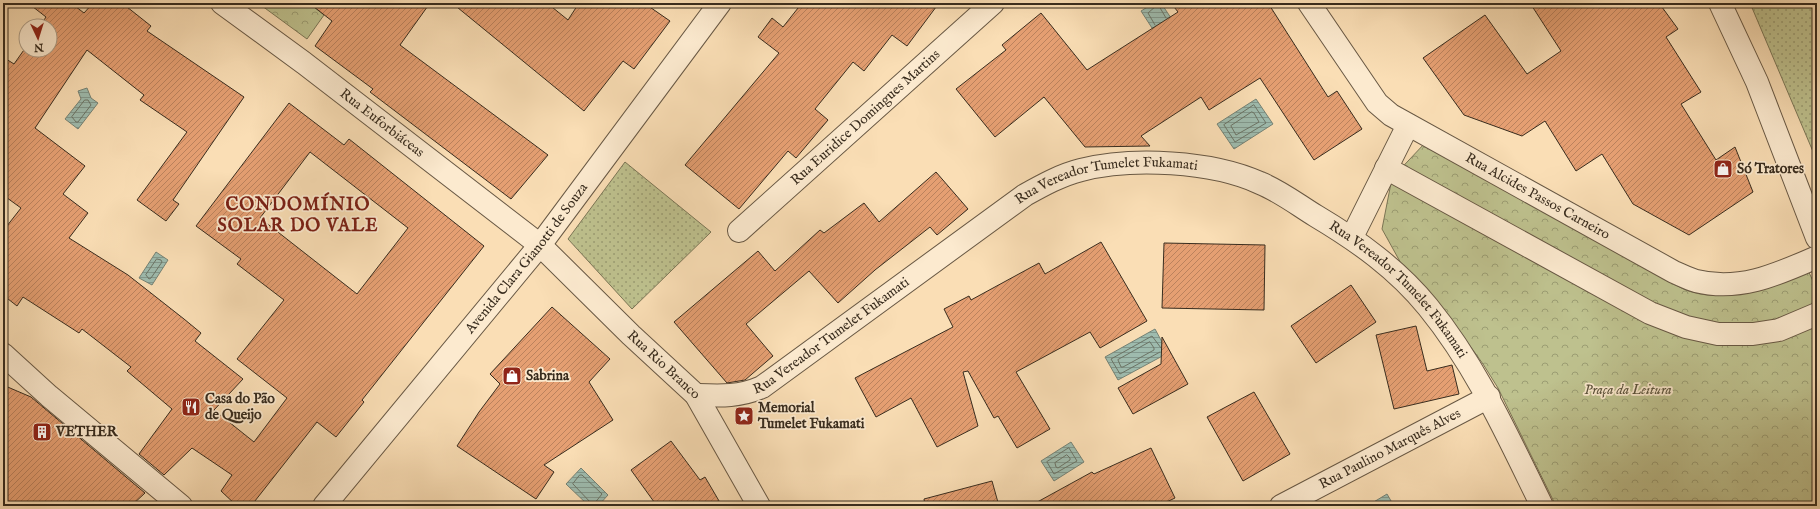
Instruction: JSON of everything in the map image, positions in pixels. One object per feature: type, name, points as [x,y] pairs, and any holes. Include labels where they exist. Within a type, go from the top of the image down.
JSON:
[{"type":"street","name":"Rua Euforbiáceas","points":[[222,3],[304,63],[540,245]]},
{"type":"street","name":"Avenida Clara Gianotti de Souza","points":[[324,506],[540,245],[720,3]]},
{"type":"street","name":"Rua Euridice Domingues Martins","points":[[739,231],[993,3]]},
{"type":"street","name":"Rua Alcides Passos Carneiro","points":[[1309,3],[1377,104],[1390,115],[1667,268],[1696,281],[1724,285],[1747,283],[1770,277],[1817,257]]},
{"type":"street","points":[[1720,3],[1757,82],[1817,238]]},
{"type":"street","points":[[1352,237],[1408,125]]},
{"type":"street","name":"Rua Vereador Tumelet Fukamati","points":[[696,395],[725,397],[748,393],[762,387],[1025,195],[1048,182],[1079,170],[1104,165],[1141,163],[1207,167],[1236,173],[1261,183],[1352,237],[1383,262],[1427,306],[1472,369],[1489,397],[1542,506]]},
{"type":"street","points":[[1386,168],[1650,313],[1686,327],[1718,334],[1753,334],[1780,330],[1817,314]]},
{"type":"street","name":"Rua Rio Branco","points":[[540,245],[631,335],[696,395],[759,506]]},
{"type":"street","points":[[3,354],[49,396],[181,506]]},
{"type":"street","points":[[3,377],[49,396]]},
{"type":"street","name":"Rua Paulino Marquês Alves","points":[[1287,505],[1489,397]]},
{"type":"green space","points":[[258,3],[309,3],[324,15],[307,39]]},
{"type":"green space","points":[[1750,3],[1817,3],[1817,161]]},
{"type":"green space","name":"Praça da Leitura","points":[[1425,143],[1689,291],[1707,295],[1736,293],[1751,290],[1807,268],[1817,290],[1817,506],[1556,506],[1498,388],[1483,364],[1442,307],[1403,267],[1382,229],[1392,178]]},
{"type":"green space","points":[[625,162],[711,232],[632,309],[568,239]]},
{"type":"water","points":[[1154,3],[1161,3],[1181,33],[1163,45],[1141,11]]},
{"type":"water","points":[[87,88],[91,98],[98,103],[78,129],[65,119],[81,99],[78,91]]},
{"type":"water","points":[[1256,99],[1273,124],[1234,149],[1217,124]]},
{"type":"water","points":[[156,252],[168,260],[152,285],[139,278]]},
{"type":"water","points":[[1155,329],[1168,353],[1118,380],[1105,357]]},
{"type":"water","points":[[1071,442],[1084,462],[1054,481],[1041,461]]},
{"type":"water","points":[[581,468],[608,495],[598,506],[589,506],[566,484]]},
{"type":"water","points":[[1387,494],[1394,506],[1367,506]]},
{"type":"building","points":[[28,3],[71,3],[84,13],[93,3],[122,3],[151,26],[147,31],[244,97],[173,200],[179,204],[166,221],[137,200],[187,132],[140,100],[144,95],[87,50],[35,128],[85,166],[63,194],[88,213],[69,238],[128,275],[184,319],[201,333],[195,341],[243,379],[214,410],[254,442],[287,398],[237,359],[284,300],[237,264],[241,259],[196,226],[289,103],[344,145],[349,139],[484,246],[362,400],[364,402],[336,437],[317,422],[251,506],[237,506],[221,491],[232,475],[192,448],[164,475],[139,454],[172,409],[127,371],[131,367],[82,329],[79,333],[23,297],[17,306],[3,295],[3,231],[21,208],[3,195],[3,57],[14,64],[18,58],[58,58],[58,18],[45,18]],"holes":[[[310,152],[408,228],[357,294],[260,218]]]},
{"type":"building","points":[[309,3],[430,3],[400,45],[548,155],[511,199],[370,92],[373,89],[315,46],[332,21]]},
{"type":"building","points":[[452,3],[547,3],[568,20],[579,3],[644,3],[670,21],[634,69],[623,61],[584,111]]},
{"type":"building","points":[[802,3],[939,3],[907,46],[892,35],[864,71],[853,62],[815,109],[828,120],[796,158],[788,151],[739,209],[685,165],[779,53],[758,37],[772,18],[783,27]]},
{"type":"building","points":[[1171,3],[1268,3],[1328,97],[1337,91],[1362,129],[1314,160],[1260,78],[1209,110],[1201,97],[1141,136],[1150,146],[1085,147],[1044,97],[995,137],[956,89],[1006,50],[1002,45],[1041,13],[1087,70],[1178,12]]},
{"type":"building","points":[[1530,3],[1659,3],[1678,29],[1666,37],[1701,92],[1681,104],[1716,160],[1735,147],[1753,192],[1689,235],[1633,204],[1602,154],[1576,171],[1545,121],[1522,136],[1464,115],[1423,58],[1485,15],[1527,74],[1561,51]]},
{"type":"building","points":[[936,172],[968,209],[937,235],[930,227],[875,270],[838,303],[809,271],[746,324],[773,356],[745,380],[727,383],[674,322],[758,251],[775,271],[820,230],[824,233],[864,203],[879,222]]},
{"type":"building","points":[[1101,242],[1147,321],[1100,348],[1090,332],[1016,372],[1050,429],[1017,448],[998,416],[994,418],[968,371],[963,372],[978,426],[937,447],[911,398],[876,417],[855,378],[953,327],[944,309],[969,296],[971,300],[1039,263],[1045,274]]},
{"type":"building","points":[[1164,243],[1265,245],[1264,310],[1162,308]]},
{"type":"building","points":[[1351,285],[1376,322],[1316,363],[1291,326]]},
{"type":"building","points":[[552,307],[610,359],[589,382],[613,420],[544,465],[554,472],[536,499],[457,446],[479,412],[500,384],[490,374]]},
{"type":"building","points":[[1416,326],[1427,371],[1452,365],[1459,394],[1394,409],[1376,335]]},
{"type":"building","points":[[1162,337],[1188,384],[1133,414],[1118,388],[1161,364]]},
{"type":"building","name":"VETHER","points":[[3,385],[31,397],[145,493],[131,506],[3,506]]},
{"type":"building","points":[[1254,392],[1290,454],[1243,481],[1207,417]]},
{"type":"building","points":[[671,441],[700,480],[705,477],[722,506],[657,506],[631,470]]},
{"type":"building","points":[[1151,448],[1175,498],[1158,506],[1030,506],[1092,472],[1094,474]]},
{"type":"building","points":[[992,481],[999,506],[925,506],[924,499]]},
{"type":"place","name":"Só Tratores","points":[[1723,169]]},
{"type":"place","name":"Sabrina","points":[[512,376]]},
{"type":"place","name":"Casa do Pão de Queijo","points":[[191,407]]},
{"type":"place","name":"Memorial Tumelet Fukamati","points":[[744,416]]},
{"type":"place","name":"VETHER","points":[[42,432]]},
{"type":"district","name":"CONDOMÍNIO SOLAR DO VALE","points":[[298,215]]}]
